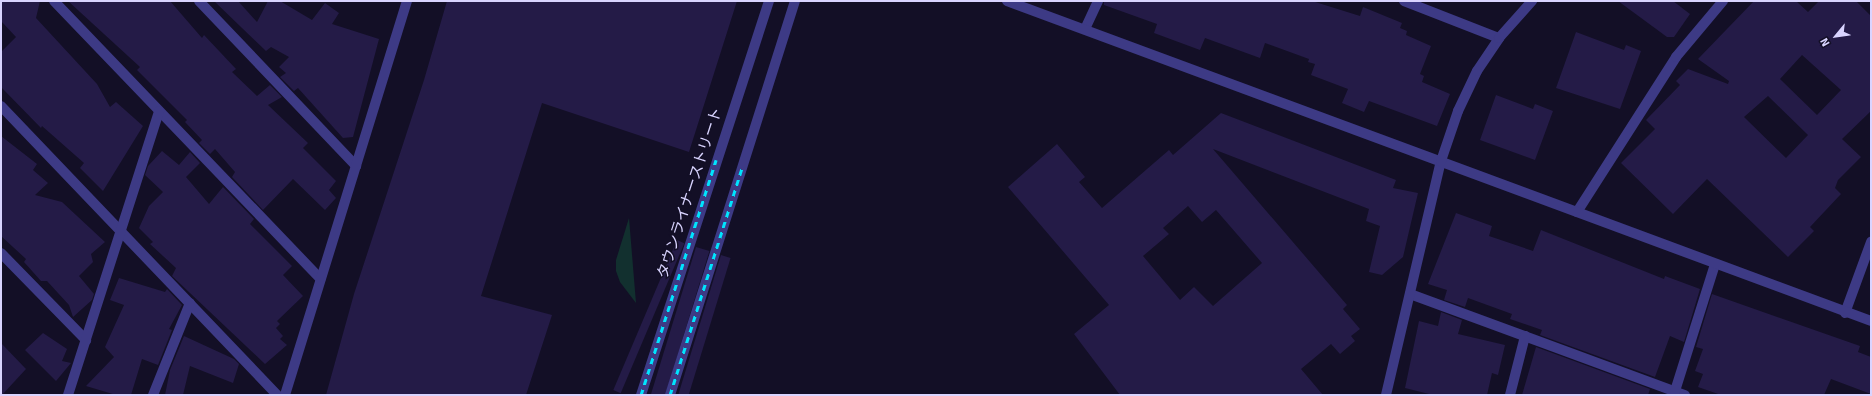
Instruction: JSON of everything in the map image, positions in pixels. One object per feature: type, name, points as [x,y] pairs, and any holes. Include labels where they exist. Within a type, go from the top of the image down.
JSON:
[{"type":"street","points":[[54,1],[321,279]]},
{"type":"street","points":[[199,1],[356,166]]},
{"type":"street","points":[[285,395],[407,1]]},
{"type":"street","name":"タウンライナーストリート","points":[[641,395],[769,1]]},
{"type":"street","points":[[670,395],[795,1]]},
{"type":"street","points":[[1007,1],[1441,161],[1845,313],[1871,321]]},
{"type":"street","points":[[1085,29],[1098,1]]},
{"type":"street","points":[[1404,1],[1499,38]]},
{"type":"street","points":[[1386,395],[1441,161],[1458,111],[1477,71],[1499,38],[1532,1]]},
{"type":"street","points":[[1577,212],[1676,57],[1723,1]]},
{"type":"street","points":[[1,106],[122,230],[277,395]]},
{"type":"street","points":[[68,395],[159,111]]},
{"type":"street","points":[[1845,313],[1871,242]]},
{"type":"street","points":[[1,253],[86,340]]},
{"type":"street","points":[[1675,391],[1715,264]]},
{"type":"street","points":[[1410,294],[1685,395]]},
{"type":"street","points":[[153,395],[190,302]]},
{"type":"street","points":[[1510,395],[1525,336]]},
{"type":"green space","points":[[629,218],[636,303],[620,282],[616,271],[616,260]]},
{"type":"building","points":[[1,1],[40,1],[36,18],[97,84],[110,107],[116,102],[143,126],[103,191],[80,168],[84,163],[42,126],[41,128],[1,87],[1,52],[16,37],[1,21]]},
{"type":"building","points":[[68,1],[170,1],[202,38],[204,35],[236,69],[232,72],[257,96],[270,85],[282,97],[268,105],[308,143],[303,148],[336,181],[329,190],[336,198],[325,210],[293,179],[263,210],[232,177],[235,172],[215,149],[210,154],[199,143],[202,140],[185,122],[187,120],[137,70],[140,67]]},
{"type":"building","points":[[214,1],[238,1],[257,22],[268,1],[280,1],[312,20],[325,3],[339,13],[332,24],[379,39],[353,137],[343,138],[298,88],[294,91],[280,77],[286,73],[279,67],[289,57],[271,47],[266,51]]},
{"type":"building","points":[[447,1],[737,1],[689,152],[542,103],[481,296],[552,315],[526,395],[326,395],[354,294],[424,80]]},
{"type":"building","points":[[1104,1],[1312,1],[1360,16],[1363,7],[1402,23],[1400,28],[1407,31],[1406,35],[1431,46],[1420,74],[1424,76],[1422,82],[1450,94],[1437,126],[1369,101],[1364,112],[1342,103],[1348,89],[1311,75],[1315,64],[1308,62],[1309,59],[1265,43],[1260,58],[1205,38],[1200,50],[1154,33],[1157,24],[1104,5]]},
{"type":"building","points":[[1618,1],[1673,1],[1690,14],[1674,37],[1667,37]]},
{"type":"building","points":[[1754,1],[1796,1],[1808,12],[1819,1],[1856,1],[1871,16],[1871,111],[1842,139],[1861,157],[1838,180],[1835,188],[1841,194],[1810,227],[1814,231],[1788,257],[1707,179],[1673,214],[1621,163],[1655,129],[1646,120],[1680,85],[1676,81],[1688,69],[1728,84],[1729,81],[1698,59]],"holes":[[[1802,55],[1841,90],[1817,115],[1780,79]],[[1768,96],[1808,135],[1786,158],[1744,117]]]},
{"type":"building","points":[[1576,32],[1624,50],[1626,45],[1641,51],[1620,109],[1556,88]]},
{"type":"building","points":[[1496,95],[1533,109],[1535,104],[1553,111],[1535,160],[1480,140]]},
{"type":"building","points":[[1221,113],[1396,180],[1393,188],[1418,193],[1403,257],[1382,275],[1369,272],[1380,226],[1366,221],[1369,209],[1213,149],[1347,305],[1343,309],[1360,329],[1351,336],[1355,341],[1340,354],[1331,344],[1301,369],[1323,395],[1120,395],[1074,334],[1109,305],[1008,187],[1057,144],[1085,177],[1079,182],[1102,208],[1169,150],[1173,155]],"holes":[[[1188,206],[1202,222],[1216,210],[1262,263],[1213,306],[1194,287],[1180,300],[1143,256],[1169,234],[1163,228]]]},
{"type":"building","points":[[1,136],[37,164],[33,170],[48,183],[35,195],[62,202],[105,242],[91,254],[93,262],[79,276],[94,294],[92,300],[73,317],[69,305],[47,281],[41,281],[24,262],[26,259],[1,236]]},
{"type":"building","points":[[162,151],[179,165],[190,152],[200,163],[186,177],[209,204],[223,187],[254,219],[250,224],[292,266],[283,275],[303,296],[277,321],[280,324],[276,328],[283,336],[280,339],[287,345],[265,364],[172,276],[176,268],[150,244],[153,242],[139,228],[149,206],[163,192],[145,175],[148,166]]},
{"type":"building","points":[[1456,213],[1492,226],[1489,236],[1533,251],[1541,230],[1664,279],[1665,276],[1700,289],[1684,342],[1670,336],[1655,377],[1540,335],[1542,330],[1510,319],[1512,314],[1468,298],[1465,307],[1444,300],[1447,290],[1428,284]]},
{"type":"building","points":[[677,240],[684,243],[621,393],[613,390]]},
{"type":"building","points":[[696,247],[709,251],[665,395],[651,395]]},
{"type":"building","points":[[721,255],[731,258],[689,395],[678,395]]},
{"type":"building","points":[[119,278],[165,292],[167,289],[182,305],[169,329],[172,330],[158,365],[142,359],[131,395],[116,395],[86,386],[114,357],[105,347],[124,305],[110,300]]},
{"type":"building","points":[[1712,294],[1860,346],[1858,352],[1871,357],[1871,394],[1831,379],[1824,395],[1721,395],[1698,387],[1703,374],[1695,371],[1703,349],[1696,347]]},
{"type":"building","points":[[1441,312],[1462,320],[1458,334],[1505,345],[1498,375],[1492,373],[1487,395],[1433,395],[1405,388],[1419,321],[1438,326]]},
{"type":"building","points":[[43,333],[67,349],[62,361],[71,363],[56,381],[25,350]]},
{"type":"building","points":[[184,336],[234,359],[239,364],[233,383],[190,366],[183,395],[165,395],[170,370]]},
{"type":"building","points":[[1,343],[26,369],[2,395],[1,395]]},
{"type":"building","points":[[1536,347],[1650,389],[1648,395],[1522,395]]},
{"type":"railway","points":[[641,395],[716,160]]},
{"type":"railway","points":[[670,395],[742,168]]}]
